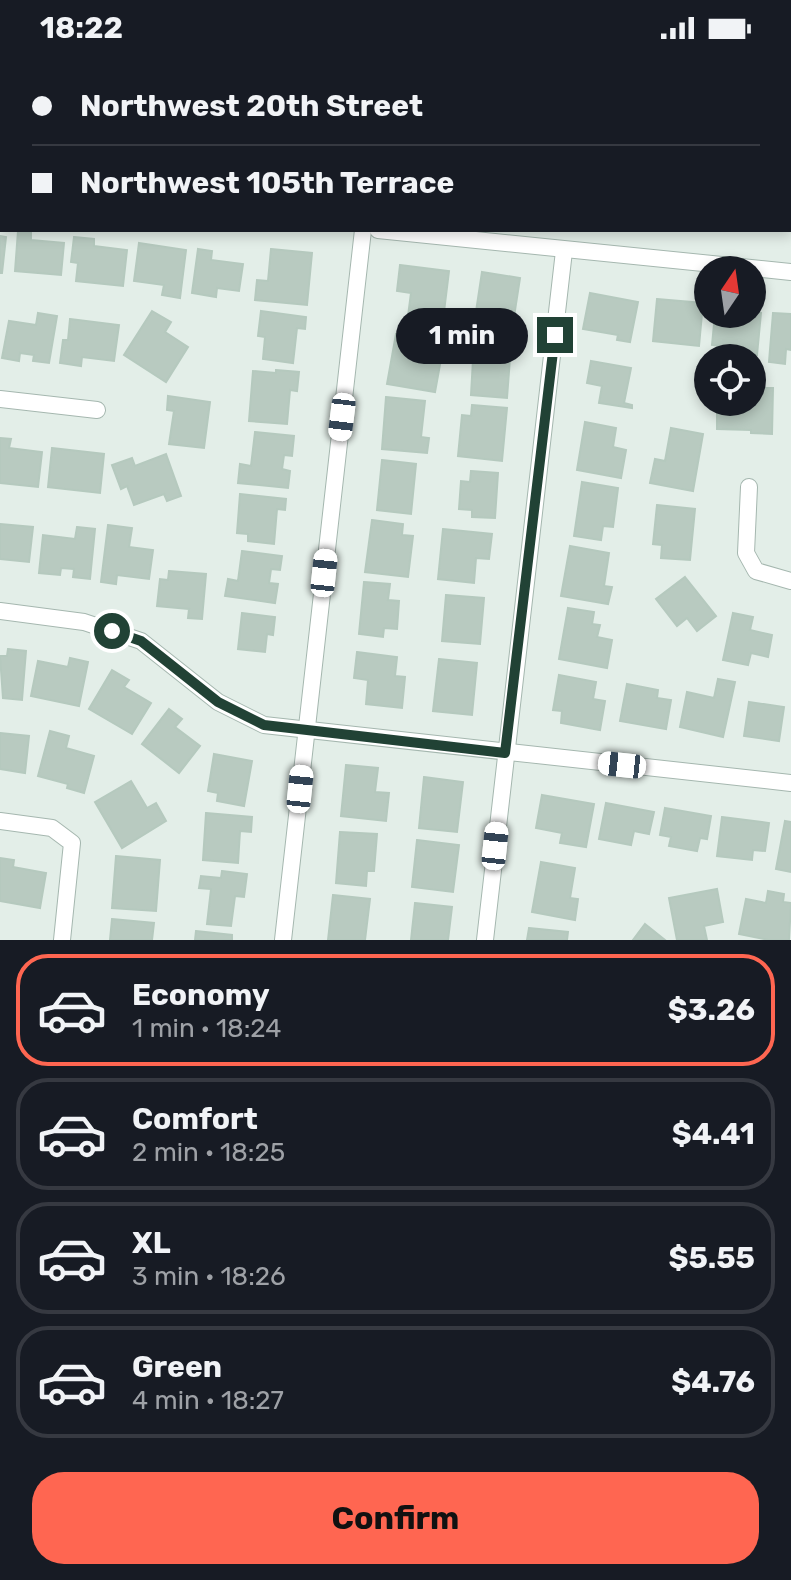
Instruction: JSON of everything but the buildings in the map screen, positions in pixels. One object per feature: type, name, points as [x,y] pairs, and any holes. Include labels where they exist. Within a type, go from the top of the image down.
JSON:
[{"type":"street","points":[[283,940],[363,232]]},
{"type":"street","points":[[396,232],[791,272]]},
{"type":"street","points":[[485,940],[564,251]]},
{"type":"street","points":[[0,399],[97,410]]},
{"type":"street","points":[[749,487],[746,553],[756,571],[791,581]]},
{"type":"street","points":[[0,611],[84,622],[141,641],[218,702],[264,725],[791,783]]},
{"type":"street","points":[[0,821],[52,828],[72,843],[62,940]]},
{"type":"route","points":[[112,631],[141,641],[218,702],[264,725],[505,753],[555,335]]}]
